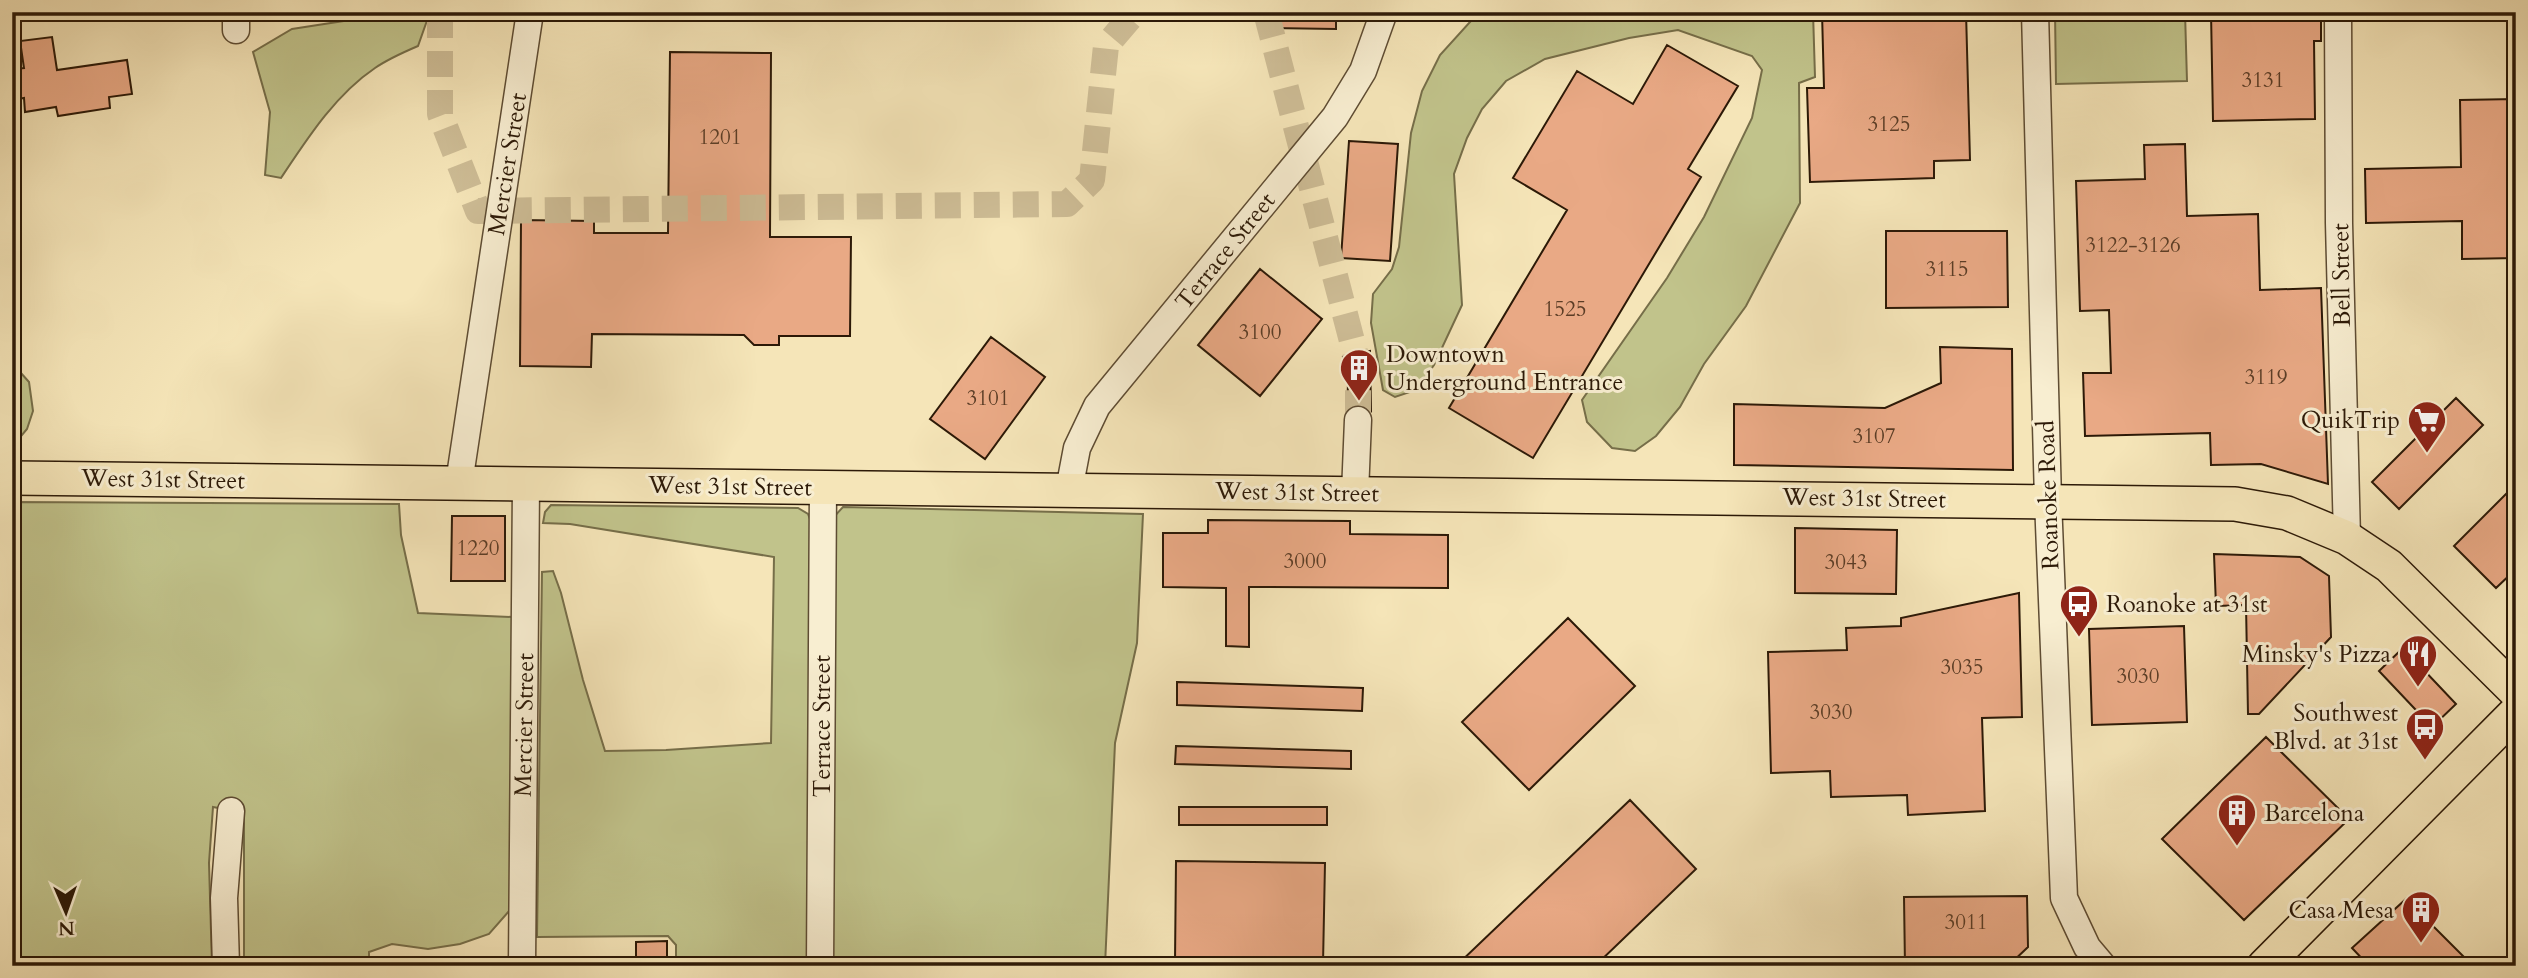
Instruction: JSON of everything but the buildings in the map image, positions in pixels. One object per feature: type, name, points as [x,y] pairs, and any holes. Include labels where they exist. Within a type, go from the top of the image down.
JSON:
[{"type":"main road","name":"West 31st Street","points":[[12,478],[2235,504],[2287,513],[2347,538],[2389,566],[2516,692]]},
{"type":"main road","points":[[2264,966],[2516,712]]},
{"type":"street","name":"Mercier Street","points":[[459,483],[530,12]]},
{"type":"street","name":"Terrace Street","points":[[1069,490],[1077,448],[1097,406],[1335,117],[1363,71],[1384,12]]},
{"type":"street","name":"Roanoke Road","points":[[2035,12],[2048,500],[2064,898],[2087,947],[2103,966]]},
{"type":"street","name":"Bell Street","points":[[2339,12],[2339,223],[2347,538]]},
{"type":"street","points":[[1355,493],[1358,420]]},
{"type":"street","name":"Mercier Street","points":[[522,966],[526,484]]},
{"type":"street","name":"Terrace Street","points":[[820,966],[823,487]]},
{"type":"street","points":[[226,966],[224,898],[231,811]]},
{"type":"green space","points":[[361,12],[430,12],[418,46],[380,65],[347,91],[323,118],[281,178],[265,175],[270,112],[253,52],[292,29],[350,20]]},
{"type":"green space","points":[[1479,12],[1813,12],[1815,77],[1799,83],[1800,203],[1746,306],[1704,364],[1680,407],[1656,436],[1635,451],[1612,448],[1587,422],[1582,400],[1667,278],[1704,217],[1752,118],[1762,70],[1752,56],[1678,30],[1629,38],[1545,59],[1506,81],[1482,109],[1467,138],[1454,174],[1462,305],[1434,365],[1416,390],[1395,397],[1383,390],[1371,323],[1373,294],[1392,269],[1399,247],[1411,133],[1422,91],[1440,55]]},
{"type":"green space","points":[[2055,12],[2185,12],[2187,81],[2056,84]]},
{"type":"green space","points":[[12,363],[29,382],[33,411],[27,429],[12,447]]},
{"type":"green space","points":[[12,502],[399,504],[401,535],[418,613],[512,617],[510,910],[489,934],[460,944],[428,949],[392,944],[369,952],[369,966],[244,966],[244,813],[213,807],[209,863],[212,966],[12,966]]},
{"type":"green space","points":[[551,505],[798,508],[808,514],[813,527],[833,518],[843,507],[1143,514],[1137,643],[1115,743],[1105,966],[676,966],[676,945],[668,936],[537,937],[542,572],[553,571],[561,593],[583,680],[605,751],[771,743],[774,557],[570,524],[543,523],[545,512]]},
{"type":"tunnel","points":[[440,12],[440,114],[478,211],[1067,204],[1092,180],[1106,46],[1135,12]]},
{"type":"tunnel","points":[[1266,12],[1358,364],[1358,420]]},
{"type":"place","name":"Downtown Underground Entrance","points":[[1359,402]]},
{"type":"place","name":"QuikTrip","points":[[2427,454]]},
{"type":"place","name":"Roanoke at 31st","points":[[2079,638]]},
{"type":"place","name":"Minsky's Pizza","points":[[2418,688]]},
{"type":"place","name":"Southwest Blvd. at 31st","points":[[2425,761]]},
{"type":"place","name":"Barcelona","points":[[2237,847]]},
{"type":"place","name":"Casa Mesa","points":[[2421,944]]}]
